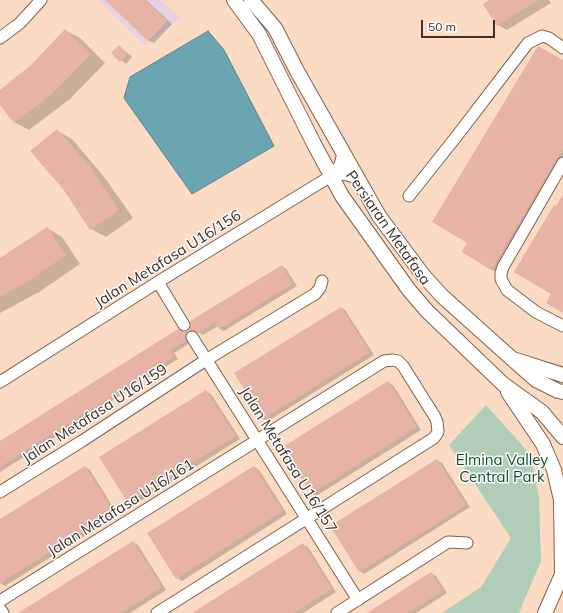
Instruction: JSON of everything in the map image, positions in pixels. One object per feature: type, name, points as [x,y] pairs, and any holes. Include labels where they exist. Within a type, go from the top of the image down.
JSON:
[{"type":"main road","name":"Persiaran Metafasa","points":[[234,0],[259,34],[342,196],[409,290],[427,311],[503,384],[542,412],[563,438]]},
{"type":"main road","name":"Persiaran Metafasa","points":[[251,0],[275,28],[297,71],[357,178],[380,216],[422,275],[442,296],[536,380],[563,392]]},
{"type":"main road","points":[[512,359],[563,375]]},
{"type":"main road","points":[[503,384],[543,444],[554,470],[561,500],[562,573],[545,613]]},
{"type":"street","points":[[0,38],[20,22],[41,0]]},
{"type":"street","points":[[409,196],[528,43],[542,36],[549,38],[563,48]]},
{"type":"street","points":[[331,176],[340,166],[343,153]]},
{"type":"street","points":[[563,163],[503,267],[501,273],[501,279],[507,290],[536,312],[563,326]]},
{"type":"street","points":[[331,176],[344,174],[357,178]]},
{"type":"street","name":"Jalan Metafasa U16/156","points":[[0,382],[158,282],[331,176]]},
{"type":"street","name":"Jalan Metafasa U16/159","points":[[0,492],[206,360],[315,294],[320,288],[322,281]]},
{"type":"street","points":[[158,282],[184,325]]},
{"type":"street","name":"Jalan Metafasa U16/157","points":[[192,337],[358,600]]},
{"type":"street","name":"Jalan Metafasa U16/161","points":[[0,601],[132,520],[384,360],[398,361],[403,366],[435,416],[438,432],[434,438],[307,518]]},
{"type":"street","points":[[158,613],[307,518]]},
{"type":"street","points":[[337,613],[448,542],[467,543]]},
{"type":"street","points":[[0,608],[3,613]]},
{"type":"shaded area","points":[[98,0],[160,0],[181,18],[144,45]]},
{"type":"green space","name":"Elmina Valley Central Park","points":[[486,405],[530,454],[539,498],[541,561],[519,613],[442,613],[481,587],[511,538],[449,445]]},
{"type":"water","points":[[208,31],[224,50],[274,146],[192,194],[124,98],[130,77]]},
{"type":"building","points":[[105,0],[145,0],[168,21],[148,41]]},
{"type":"building","points":[[489,0],[538,0],[497,26],[483,4]]},
{"type":"building","points":[[65,29],[91,54],[55,91],[14,123],[0,105],[0,90],[31,65]]},
{"type":"building","points":[[119,45],[128,54],[120,62],[111,53]]},
{"type":"building","points":[[538,46],[563,60],[563,149],[491,270],[462,252],[467,243],[432,222]]},
{"type":"building","points":[[57,129],[91,168],[119,210],[90,230],[63,189],[30,151]]},
{"type":"building","points":[[563,194],[563,313],[546,303],[551,294],[514,272],[554,205],[556,206]]},
{"type":"building","points":[[47,227],[66,255],[24,284],[0,297],[0,258]]},
{"type":"building","points":[[282,265],[293,284],[219,329],[215,322],[198,333],[192,330],[188,331],[191,325],[190,321]]},
{"type":"building","points":[[341,307],[370,352],[263,419],[234,373]]},
{"type":"building","points":[[178,329],[184,332],[188,331],[185,337],[186,341],[170,350],[174,357],[0,467],[0,441]]},
{"type":"building","points":[[388,381],[417,427],[311,494],[281,448]]},
{"type":"building","points":[[206,390],[236,436],[128,503],[99,457]]},
{"type":"building","points":[[437,459],[466,505],[359,572],[330,526]]},
{"type":"building","points":[[85,466],[114,512],[0,583],[0,519]]},
{"type":"building","points":[[254,466],[283,511],[176,579],[147,533]]},
{"type":"building","points":[[133,541],[162,587],[121,613],[18,613]]},
{"type":"building","points":[[303,543],[332,589],[294,613],[192,613]]},
{"type":"building","points":[[431,572],[443,591],[408,613],[367,613]]}]
